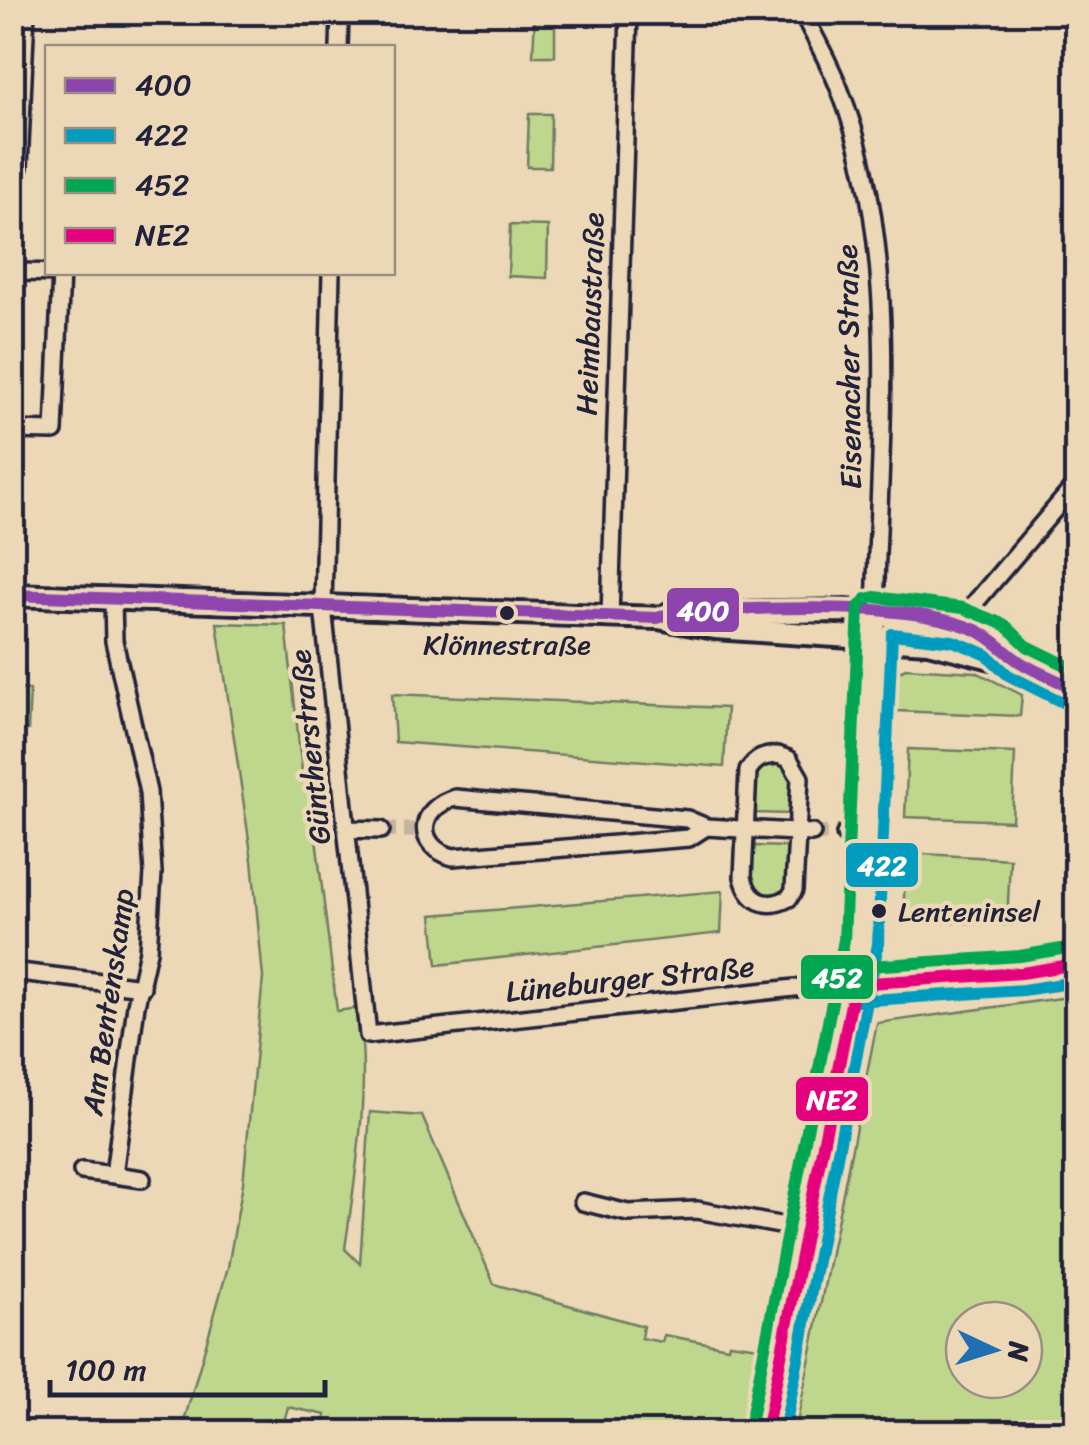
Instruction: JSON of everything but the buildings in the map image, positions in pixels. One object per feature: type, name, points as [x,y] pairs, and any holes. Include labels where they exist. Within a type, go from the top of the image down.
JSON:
[{"type":"main road","points":[[12,595],[658,618],[716,628],[952,645],[998,660],[1017,660]]},
{"type":"main road","points":[[658,618],[675,612],[875,614],[957,624],[997,640],[1017,660],[1076,688]]},
{"type":"main road","points":[[766,1432],[863,932],[875,614]]},
{"type":"street","points":[[12,178],[20,167],[26,12]]},
{"type":"street","points":[[339,45],[340,12]]},
{"type":"street","name":"Heimbaustraße","points":[[610,617],[629,12]]},
{"type":"street","name":"Eisenacher Straße","points":[[802,12],[840,90],[849,118],[880,263],[875,614]]},
{"type":"street","points":[[20,272],[45,273]]},
{"type":"street","points":[[12,430],[54,431],[61,275]]},
{"type":"street","name":"Güntherstraße","points":[[330,275],[323,608],[368,1035]]},
{"type":"street","points":[[957,624],[1076,484]]},
{"type":"street","name":"Am Bentenskamp","points":[[113,600],[114,642],[140,755],[151,830],[152,902],[114,1175]]},
{"type":"street","points":[[764,756],[789,759],[800,778],[804,832],[794,890],[789,898],[769,905],[756,902],[747,892],[743,878],[748,772],[753,762],[764,756]]},
{"type":"street","points":[[706,828],[688,838],[453,857],[441,854],[419,830],[436,805],[455,798],[688,819],[706,828],[804,832]]},
{"type":"street","points":[[346,829],[381,830]]},
{"type":"street","points":[[844,834],[867,835]]},
{"type":"street","name":"Lüneburger Straße","points":[[368,1035],[831,984],[1022,972],[1076,964]]},
{"type":"street","points":[[12,971],[142,987]]},
{"type":"street","points":[[82,1172],[142,1179]]},
{"type":"street","points":[[583,1202],[628,1214],[698,1210],[807,1230]]},
{"type":"green space","points":[[535,14],[555,15],[555,56],[533,56]]},
{"type":"green space","points":[[529,114],[551,114],[550,167],[527,167]]},
{"type":"green space","points":[[510,225],[548,226],[547,278],[508,276]]},
{"type":"green space","points":[[217,623],[286,625],[303,780],[328,776],[332,819],[314,822],[337,1011],[358,1008],[362,1038],[361,1128],[345,1249],[360,1264],[370,1112],[422,1116],[494,1284],[643,1326],[641,1338],[662,1342],[664,1335],[728,1347],[729,1343],[775,1349],[744,1432],[322,1432],[326,1415],[288,1407],[281,1432],[181,1432],[228,1267],[243,1183],[263,978],[252,860]]},
{"type":"green space","points":[[905,668],[976,672],[1022,695],[1020,716],[896,711],[897,674]]},
{"type":"green space","points":[[13,688],[30,690],[28,730],[13,729]]},
{"type":"green space","points":[[392,694],[727,708],[724,767],[395,742]]},
{"type":"green space","points":[[908,749],[1015,753],[1012,821],[905,817]]},
{"type":"green space","points":[[766,762],[787,766],[795,781],[791,814],[753,813],[753,778]]},
{"type":"green space","points":[[754,846],[790,847],[787,890],[771,898],[751,889],[749,850]]},
{"type":"green space","points":[[906,853],[1010,859],[1007,925],[903,920]]},
{"type":"green space","points":[[723,891],[721,933],[437,965],[432,915]]},
{"type":"green space","points":[[1076,996],[1076,1432],[795,1432],[877,1023]]},
{"type":"tunnel","points":[[381,830],[414,830]]},
{"type":"tunnel","points":[[812,833],[845,834]]},
{"type":"transit line","name":"400","points":[[12,595],[658,618],[675,611],[787,608],[908,613],[976,630],[1027,666],[1076,689]]},
{"type":"transit line","name":"452","points":[[749,1429],[844,940],[859,607],[866,599],[875,597],[963,608],[1005,625],[1027,646],[1076,670]]},
{"type":"transit line","name":"422","points":[[784,1432],[878,944],[892,634],[953,641],[971,648],[987,655],[1008,675],[1068,705]]},
{"type":"transit line","name":"452","points":[[854,967],[1020,956],[1073,947]]},
{"type":"transit line","name":"NE2","points":[[766,1432],[855,984],[1022,973],[1076,964]]},
{"type":"transit line","name":"422","points":[[856,1001],[1023,990],[1076,982]]},
{"type":"place","name":"Klönnestraße","points":[[507,613]]},
{"type":"place","name":"Lenteninsel","points":[[879,911]]}]
